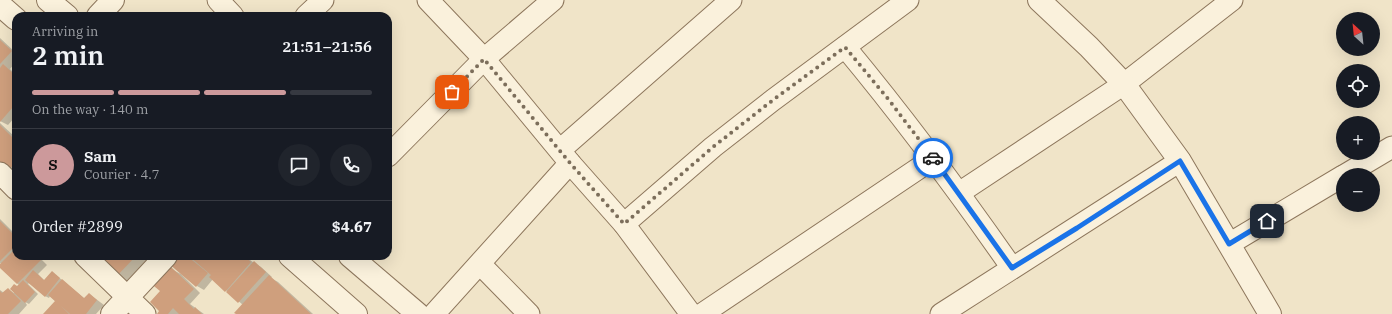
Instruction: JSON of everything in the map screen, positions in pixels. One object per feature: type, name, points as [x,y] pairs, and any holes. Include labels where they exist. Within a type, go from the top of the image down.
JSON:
[{"type":"street","points":[[48,0],[62,12]]},
{"type":"street","points":[[102,12],[113,0]]},
{"type":"street","points":[[218,0],[229,12]]},
{"type":"street","points":[[310,12],[323,0]]},
{"type":"street","points":[[428,0],[484,59],[565,157],[624,224],[692,314]]},
{"type":"street","points":[[392,152],[484,59],[553,0]]},
{"type":"street","points":[[434,314],[480,264],[565,157],[731,0]]},
{"type":"street","points":[[624,224],[713,147],[773,100],[908,0]]},
{"type":"street","points":[[1039,0],[1124,84],[1180,161],[1270,314]]},
{"type":"street","points":[[959,193],[1124,84],[1232,0]]},
{"type":"street","points":[[0,5],[12,16]]},
{"type":"street","points":[[845,47],[934,158],[1012,268]]},
{"type":"street","points":[[1361,168],[1389,155]]},
{"type":"street","points":[[702,314],[934,158]]},
{"type":"street","points":[[942,314],[1180,161]]},
{"type":"street","points":[[0,173],[12,185]]},
{"type":"street","points":[[1229,244],[1336,181]]},
{"type":"street","points":[[89,260],[145,314]]},
{"type":"street","points":[[112,314],[162,260]]},
{"type":"street","points":[[298,260],[356,314]]},
{"type":"street","points":[[355,260],[418,314]]},
{"type":"street","points":[[480,264],[529,314]]},
{"type":"building","points":[[0,40],[12,51],[0,64]]},
{"type":"building","points":[[3,64],[12,72],[12,108],[0,122],[0,68]]},
{"type":"building","points":[[0,125],[12,137],[12,166],[4,175],[0,171]]},
{"type":"building","points":[[0,221],[12,233],[12,249],[0,261]]},
{"type":"building","points":[[12,252],[12,260],[41,260],[17,284],[0,268],[0,264]]},
{"type":"building","points":[[92,260],[132,260],[113,280]]},
{"type":"building","points":[[171,260],[192,260],[208,273],[196,287],[168,263]]},
{"type":"building","points":[[194,260],[249,260],[251,262],[225,292],[209,277],[211,275]]},
{"type":"building","points":[[254,261],[266,272],[238,303],[226,292]]},
{"type":"building","points":[[171,267],[194,289],[184,299],[194,309],[195,307],[202,314],[179,314],[173,308],[168,314],[157,314],[159,311],[150,302],[160,291],[149,282],[159,271],[164,275]]},
{"type":"building","points":[[33,270],[44,280],[52,271],[60,278],[45,297],[25,280]]},
{"type":"building","points":[[269,275],[311,314],[234,313]]},
{"type":"building","points":[[62,279],[84,298],[89,293],[97,300],[86,314],[70,314],[61,306],[69,314],[43,314],[55,301],[48,295]]},
{"type":"building","points":[[23,280],[35,292],[25,303],[10,289],[14,284],[17,286]]},
{"type":"building","points":[[8,288],[21,301],[8,314],[0,314],[0,291],[2,293]]},
{"type":"way so far","points":[[452,92],[484,59],[570,163],[624,224],[713,147],[773,100],[845,47],[889,100],[933,158]]},
{"type":"route","points":[[933,158],[1012,268],[1180,161],[1229,244],[1267,221]]}]
